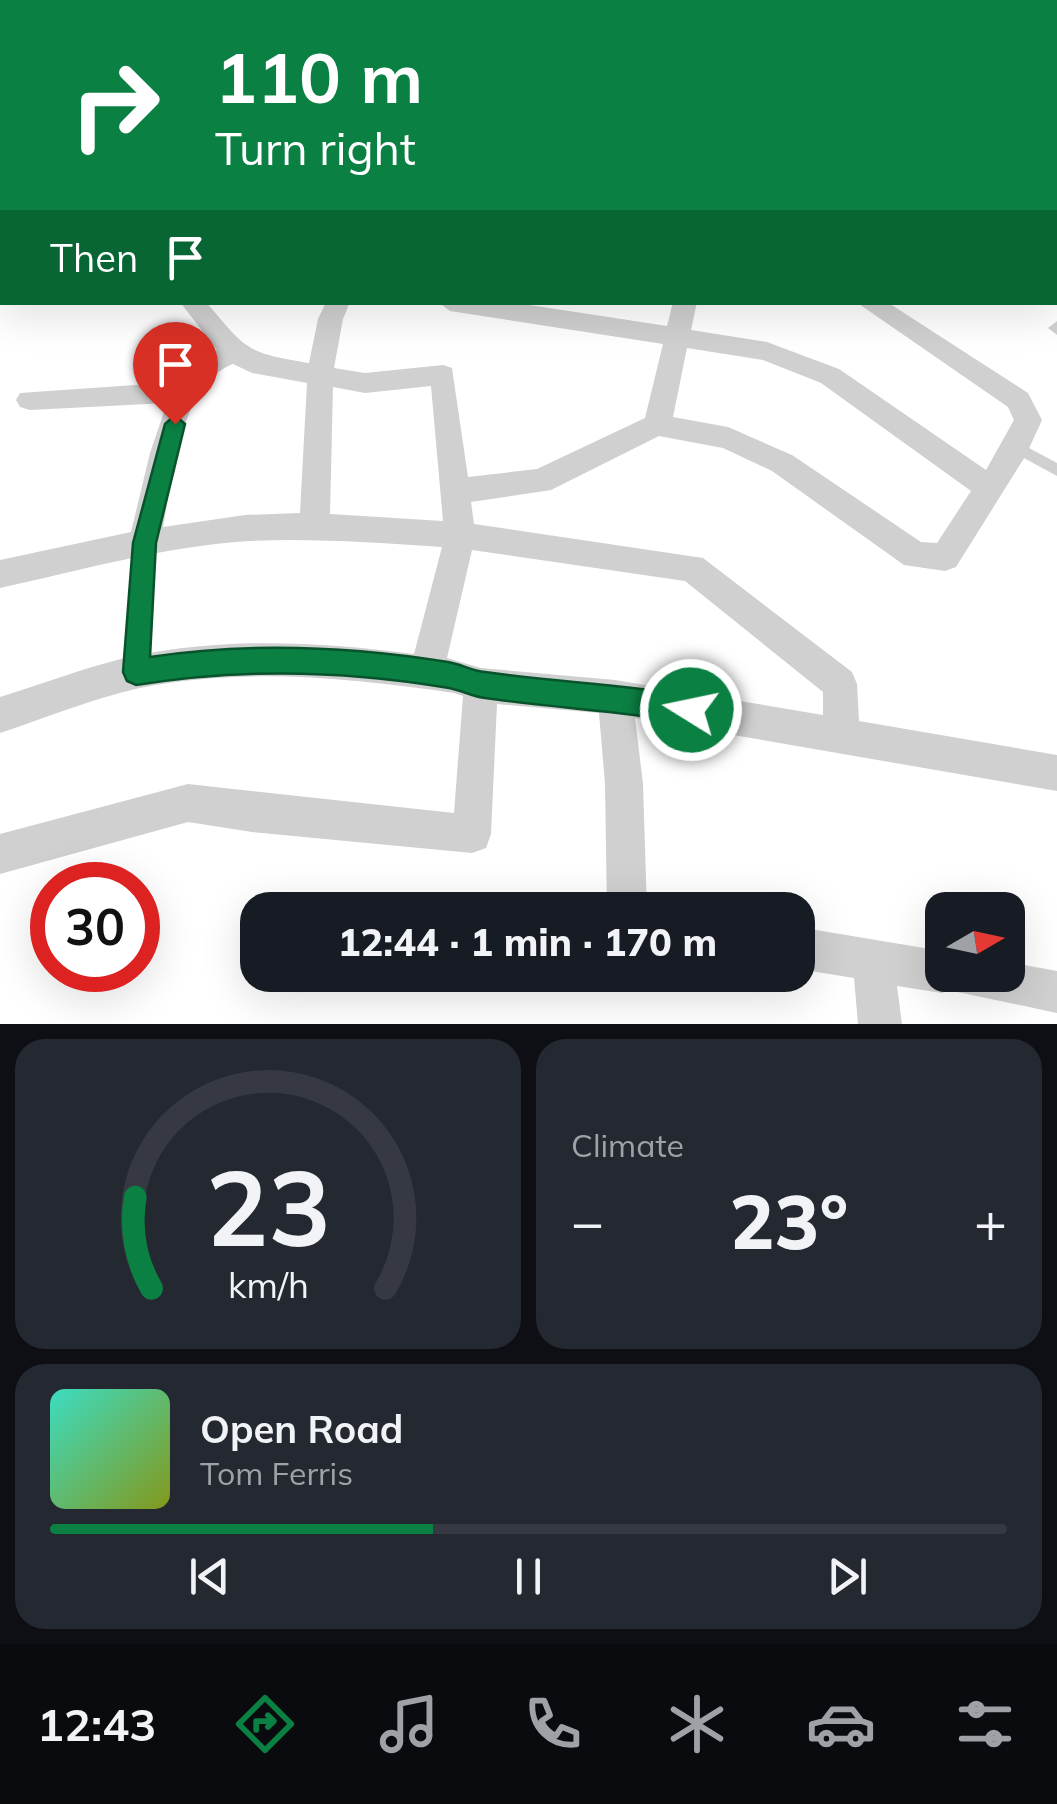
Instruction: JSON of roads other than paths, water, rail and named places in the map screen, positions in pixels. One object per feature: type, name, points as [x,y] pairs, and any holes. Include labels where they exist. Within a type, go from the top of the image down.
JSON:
[{"type":"street","points":[[195,305],[235,353],[280,371],[365,383],[444,375],[460,535],[427,672]]},
{"type":"street","points":[[314,526],[320,374],[328,316],[336,305]]},
{"type":"street","points":[[471,305],[676,334],[766,352],[830,376],[989,488]]},
{"type":"street","points":[[658,426],[684,305]]},
{"type":"street","points":[[458,491],[540,481],[658,426],[728,438],[782,464],[915,555],[945,557],[1016,447],[1028,420],[1018,400],[873,305]]},
{"type":"street","points":[[144,543],[164,456],[186,392],[202,366],[235,353]]},
{"type":"street","points":[[30,400],[186,392]]},
{"type":"street","points":[[0,574],[144,543],[245,528],[314,526],[460,535],[692,568],[840,684],[842,736]]},
{"type":"street","points":[[0,716],[136,672],[201,662],[278,659],[427,672],[481,685],[616,696],[1057,773]]},
{"type":"street","points":[[0,854],[188,803],[252,814],[472,834],[481,685]]},
{"type":"street","points":[[616,696],[627,892]]},
{"type":"street","points":[[815,950],[925,969]]},
{"type":"street","points":[[873,959],[880,1024]]},
{"type":"street","points":[[1025,986],[1057,992]]},
{"type":"lane","points":[[1016,447],[1057,470]]},
{"type":"lane","points":[[136,672],[144,543]]}]
